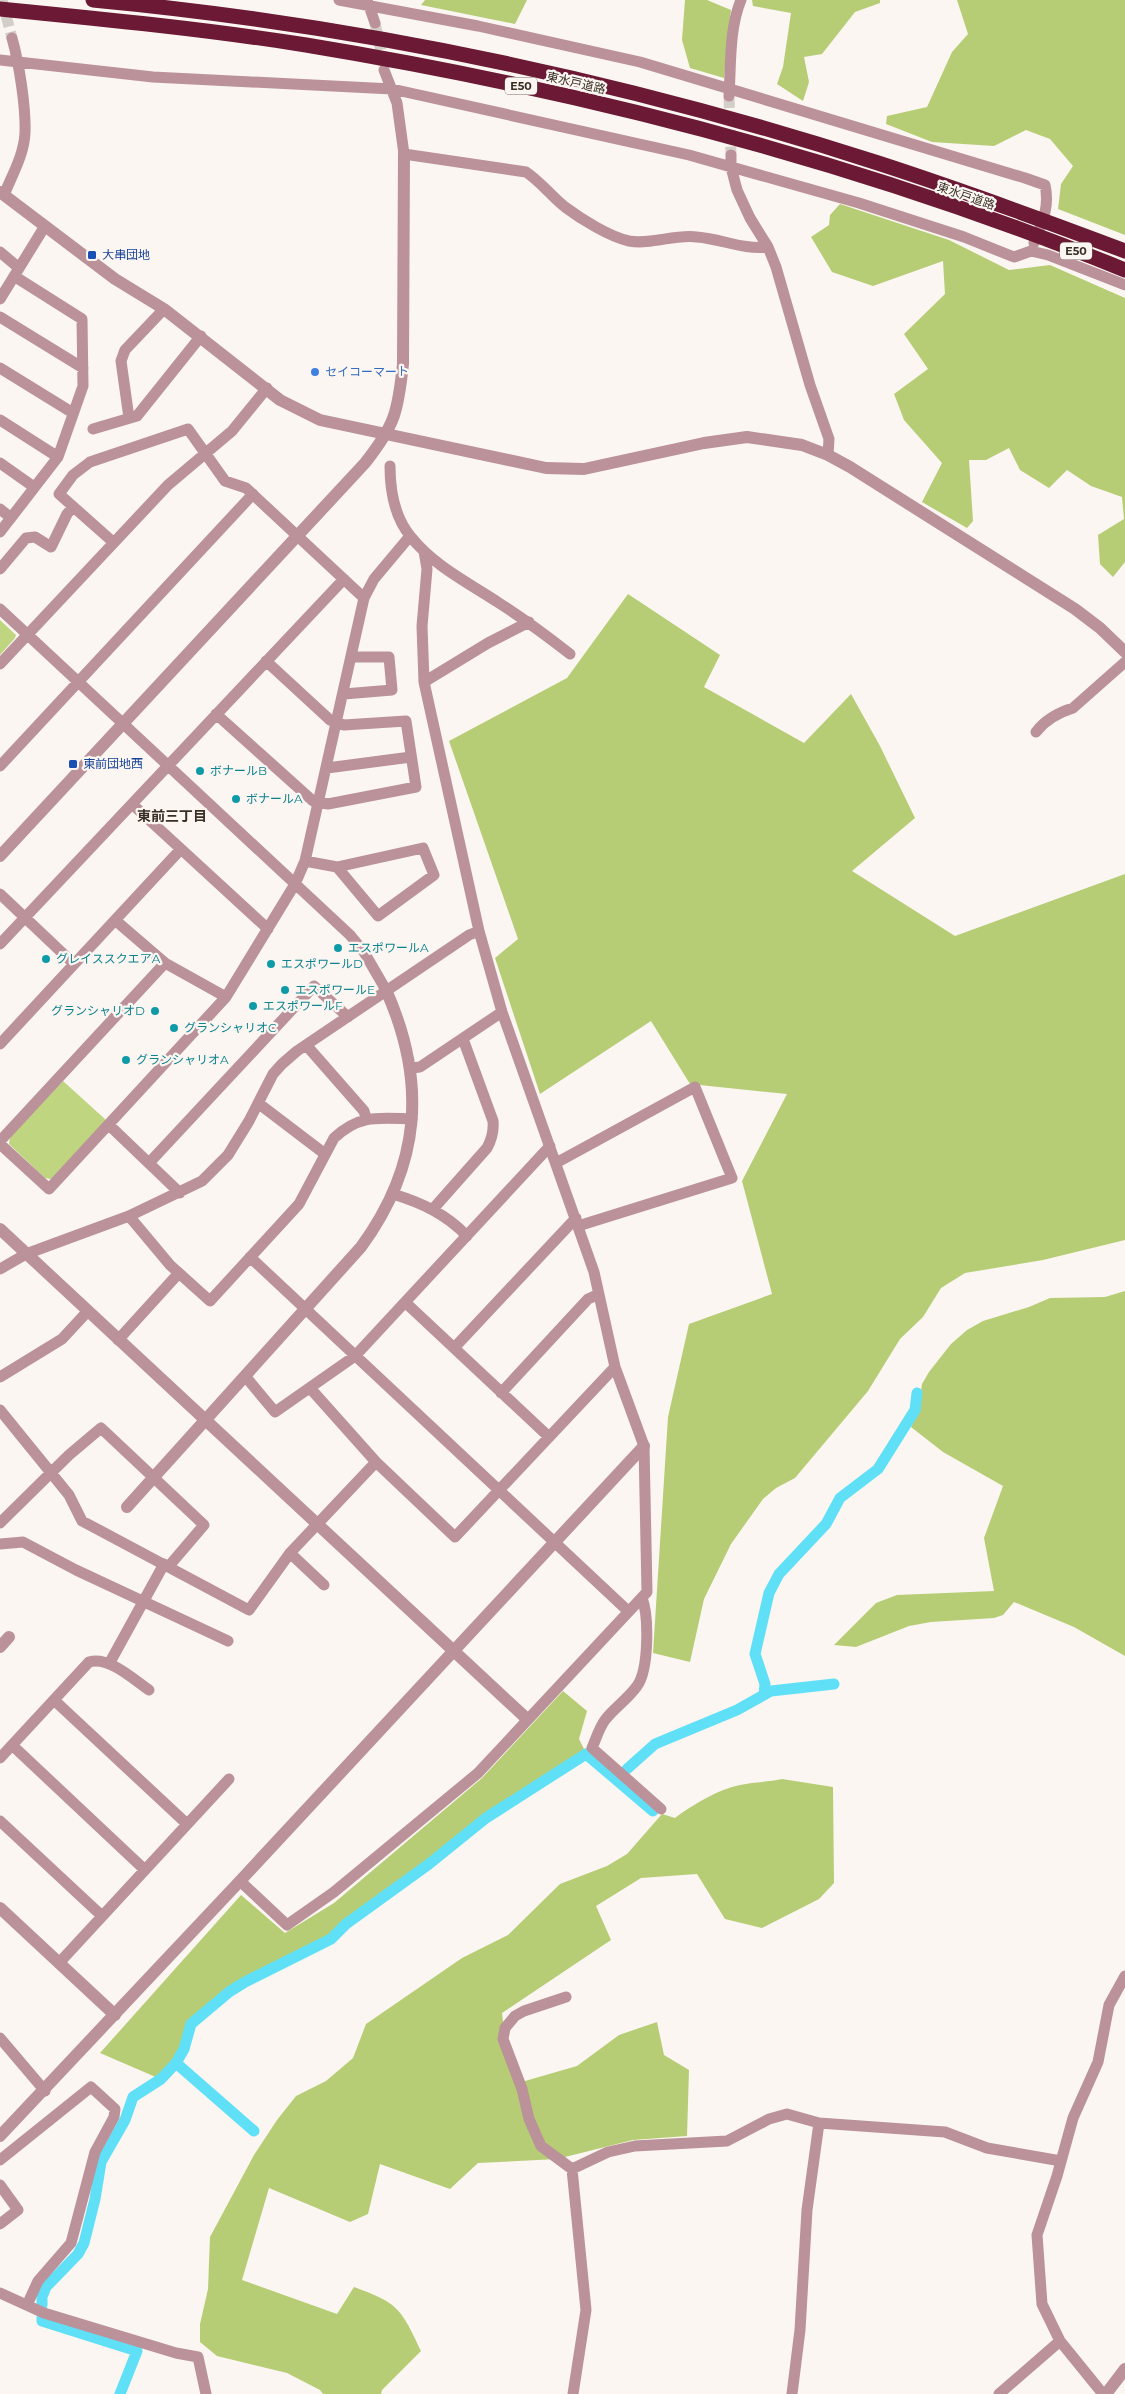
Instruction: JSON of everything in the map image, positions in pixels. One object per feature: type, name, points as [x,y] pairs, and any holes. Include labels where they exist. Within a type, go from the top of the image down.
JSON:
[{"type":"highway","name":"東水戸道路","points":[[93,0],[305,27],[525,68],[622,91],[802,140],[962,191],[1125,251]]},
{"type":"highway","name":"東水戸道路","points":[[0,9],[122,20],[304,45],[520,86],[709,132],[789,155],[954,207],[1125,270]]},
{"type":"street","points":[[339,0],[368,3],[570,45],[640,62],[730,93],[1045,185],[1047,208],[1031,252]]},
{"type":"street","points":[[730,93],[730,72],[736,19],[741,0]]},
{"type":"street","points":[[368,3],[376,24]]},
{"type":"street","points":[[12,38],[18,62],[25,133],[20,158],[2,193],[114,278],[164,309],[201,336],[295,408],[320,420],[524,464],[564,469],[608,465],[704,443],[747,436],[786,441],[828,454],[1076,609],[1100,628],[1125,652]]},
{"type":"street","points":[[0,60],[153,77],[392,89],[731,161],[964,238],[1014,257],[1031,252],[1048,255],[1125,285]]},
{"type":"street","points":[[0,856],[365,463],[387,434],[394,420],[400,398],[403,364],[404,154],[392,89],[384,70]]},
{"type":"street","points":[[404,154],[526,172],[538,179],[564,207],[591,224],[628,241],[646,242],[682,236],[698,236],[737,246],[768,247]]},
{"type":"street","points":[[731,161],[744,204],[768,247],[810,385],[830,439],[828,454]]},
{"type":"street","points":[[0,299],[44,226]]},
{"type":"street","points":[[0,252],[17,272],[82,319],[83,368],[83,386],[58,456],[0,532]]},
{"type":"street","points":[[128,418],[121,361],[125,350],[164,309]]},
{"type":"street","points":[[0,317],[83,368]]},
{"type":"street","points":[[93,429],[137,416],[201,336]]},
{"type":"street","points":[[0,368],[73,413]]},
{"type":"street","points":[[0,664],[168,485],[232,431],[267,388]]},
{"type":"street","points":[[0,420],[58,456]]},
{"type":"street","points":[[113,542],[59,494],[73,475],[90,462],[108,454],[188,429],[225,481],[246,488],[364,598]]},
{"type":"street","points":[[0,463],[34,487]]},
{"type":"street","points":[[390,466],[390,488],[395,507],[410,536],[436,563],[529,622],[570,654]]},
{"type":"street","points":[[0,766],[253,494]]},
{"type":"street","points":[[3,561],[26,538],[35,537],[51,547],[72,507]]},
{"type":"street","points":[[0,509],[11,518]]},
{"type":"street","points":[[164,963],[0,1142],[49,1189],[226,997],[295,884],[305,861],[319,804],[364,598],[374,579],[410,536]]},
{"type":"street","points":[[240,1881],[287,1924],[334,1892],[478,1774],[526,1719],[647,1592],[644,1446],[614,1367],[597,1294],[594,1272],[502,1012],[479,931],[424,682],[422,626],[427,570],[424,550]]},
{"type":"street","points":[[0,944],[344,579]]},
{"type":"street","points":[[0,609],[350,935],[364,952],[386,990],[399,1018],[411,1068],[413,1095],[408,1148],[393,1194],[378,1223],[361,1247],[127,1507]]},
{"type":"street","points":[[424,682],[488,643],[529,622]]},
{"type":"street","points":[[344,694],[392,690],[389,657],[351,657]]},
{"type":"street","points":[[216,714],[313,801],[319,804],[328,804],[416,787],[406,720],[344,725],[330,720],[266,661]]},
{"type":"street","points":[[1036,732],[1040,726],[1062,711],[1073,708],[1125,662]]},
{"type":"street","points":[[327,768],[411,757]]},
{"type":"street","points":[[132,804],[268,929]]},
{"type":"street","points":[[305,861],[337,867],[423,848],[434,875],[378,916],[337,867]]},
{"type":"street","points":[[0,1044],[181,849]]},
{"type":"street","points":[[0,894],[74,964]]},
{"type":"street","points":[[115,920],[164,963],[226,997]]},
{"type":"street","points":[[0,1269],[26,1254],[129,1216],[202,1181],[228,1155],[273,1074],[297,1051],[469,935],[479,931]]},
{"type":"street","points":[[149,1162],[314,986],[348,1017]]},
{"type":"street","points":[[411,1068],[420,1067],[502,1012]]},
{"type":"street","points":[[433,1209],[487,1148],[492,1140],[494,1130],[493,1121],[463,1039]]},
{"type":"street","points":[[307,1046],[364,1111],[366,1118]]},
{"type":"street","points":[[454,1348],[577,1222],[732,1178],[695,1087],[556,1163]]},
{"type":"street","points":[[258,1103],[325,1154]]},
{"type":"street","points":[[129,1216],[178,1274],[210,1301],[298,1204],[334,1138],[341,1131],[366,1118],[412,1119]]},
{"type":"street","points":[[108,1125],[180,1193]]},
{"type":"street","points":[[245,1376],[275,1412],[355,1356],[550,1146]]},
{"type":"street","points":[[393,1194],[433,1209],[453,1222],[467,1236]]},
{"type":"street","points":[[0,1229],[526,1719]]},
{"type":"street","points":[[250,1257],[628,1611]]},
{"type":"street","points":[[118,1340],[178,1274]]},
{"type":"street","points":[[501,1393],[588,1299],[597,1294]]},
{"type":"street","points":[[406,1303],[548,1436]]},
{"type":"street","points":[[0,1377],[62,1339],[87,1312]]},
{"type":"street","points":[[310,1388],[376,1462],[455,1536],[614,1367]]},
{"type":"street","points":[[0,1410],[69,1495],[82,1521],[249,1610],[290,1553],[376,1462]]},
{"type":"street","points":[[0,1523],[52,1472],[101,1428],[204,1525],[166,1565],[109,1664]]},
{"type":"street","points":[[0,2136],[644,1446]]},
{"type":"street","points":[[0,1544],[23,1542],[76,1570],[228,1641]]},
{"type":"street","points":[[290,1553],[324,1585]]},
{"type":"street","points":[[642,1598],[646,1610],[647,1643],[638,1685],[604,1721],[592,1748],[662,1810]]},
{"type":"street","points":[[0,1758],[89,1662],[97,1659],[109,1664],[149,1690]]},
{"type":"street","points":[[54,1700],[187,1824]]},
{"type":"street","points":[[12,1745],[145,1870]]},
{"type":"street","points":[[58,1963],[229,1778]]},
{"type":"street","points":[[0,1820],[102,1916]]},
{"type":"street","points":[[0,1908],[114,2015]]},
{"type":"street","points":[[1125,1976],[1109,2005],[1098,2062],[1073,2118],[1037,2235],[1042,2304],[1060,2341],[1105,2394],[1125,2369]]},
{"type":"street","points":[[566,1997],[524,2011],[515,2016],[505,2028],[503,2039],[522,2089],[529,2119],[541,2146],[572,2169],[586,2310],[572,2394]]},
{"type":"street","points":[[0,2038],[44,2091]]},
{"type":"street","points":[[0,2160],[91,2087],[115,2109],[114,2118],[95,2152],[72,2243],[38,2280],[27,2305]]},
{"type":"street","points":[[572,2169],[594,2157],[626,2148],[674,2143],[727,2141],[778,2116],[796,2115],[819,2122],[945,2132],[986,2148],[1061,2161]]},
{"type":"street","points":[[792,2394],[800,2330],[807,2210],[819,2122]]},
{"type":"street","points":[[0,2185],[18,2210],[0,2224]]},
{"type":"street","points":[[0,2293],[37,2311],[176,2353],[198,2357],[206,2394]]},
{"type":"street","points":[[999,2394],[1060,2341]]},
{"type":"green space","points":[[425,0],[527,0],[515,24],[421,5]]},
{"type":"green space","points":[[685,0],[707,0],[731,10],[724,78],[690,68],[682,40]]},
{"type":"green space","points":[[752,0],[880,0],[880,3],[855,12],[822,54],[804,57],[809,82],[803,101],[777,84],[783,67],[791,13],[753,6]]},
{"type":"green space","points":[[957,0],[1125,0],[1125,235],[1058,209],[1061,184],[1073,166],[1050,139],[1026,130],[994,146],[932,142],[886,124],[887,116],[927,107],[952,52],[968,34]]},
{"type":"green space","points":[[840,204],[949,240],[1009,270],[1050,265],[1125,298],[1125,562],[1113,577],[1100,564],[1098,535],[1124,519],[1122,497],[1091,486],[1067,470],[1049,488],[1020,470],[1009,448],[986,460],[969,460],[973,521],[967,528],[922,502],[942,463],[904,420],[894,394],[928,369],[904,334],[945,294],[943,261],[873,286],[832,272],[811,237],[829,225],[830,215]]},
{"type":"green space","points":[[628,594],[720,655],[704,687],[804,743],[851,694],[880,746],[915,818],[852,871],[955,936],[1125,874],[1125,1240],[1043,1260],[965,1273],[941,1288],[923,1317],[900,1339],[868,1391],[795,1478],[776,1488],[763,1499],[731,1544],[704,1599],[690,1662],[653,1653],[668,1417],[689,1324],[772,1294],[742,1181],[787,1094],[690,1084],[651,1021],[540,1094],[495,958],[518,939],[449,741],[567,678]]},
{"type":"green space","points":[[0,620],[16,635],[0,655]]},
{"type":"green space","points":[[63,1081],[106,1120],[51,1179],[45,1178],[9,1144],[10,1137]]},
{"type":"green space","points":[[1125,1291],[1125,1656],[1074,1627],[1014,1602],[1003,1615],[994,1618],[931,1622],[909,1626],[856,1647],[834,1645],[876,1603],[897,1595],[994,1591],[984,1538],[1003,1486],[943,1452],[911,1427],[918,1412],[922,1384],[951,1344],[967,1330],[983,1321],[1029,1307],[1050,1298],[1105,1297]]},
{"type":"green space","points":[[563,1691],[587,1711],[579,1739],[585,1751],[484,1816],[426,1863],[344,1922],[318,1944],[241,1980],[225,1990],[188,2021],[181,2048],[173,2063],[158,2078],[100,2053],[241,1895],[285,1933],[334,1903],[482,1778]]},
{"type":"green space","points":[[782,1779],[833,1787],[834,1883],[819,1899],[762,1928],[725,1919],[697,1874],[641,1878],[596,1906],[611,1940],[502,2013],[504,2030],[518,2083],[577,2066],[619,2035],[657,2022],[664,2055],[689,2070],[687,2136],[633,2140],[557,2159],[478,2163],[450,2189],[380,2164],[368,2214],[350,2222],[269,2188],[242,2280],[337,2314],[354,2287],[380,2298],[397,2309],[403,2316],[421,2351],[382,2390],[381,2394],[323,2394],[320,2390],[287,2373],[217,2356],[200,2342],[200,2324],[208,2289],[210,2237],[254,2155],[277,2120],[296,2096],[326,2081],[353,2058],[366,2024],[462,1958],[508,1935],[560,1884],[607,1866],[627,1854],[662,1814],[675,1818],[723,1790],[745,1784]]},
{"type":"waterway","points":[[764,1695],[765,1684],[755,1654],[769,1593],[779,1574],[826,1524],[840,1498],[878,1469],[915,1410],[917,1393]]},
{"type":"waterway","points":[[627,1769],[655,1744],[737,1710],[771,1691],[834,1684]]},
{"type":"waterway","points":[[42,2305],[42,2297],[46,2287],[78,2254],[84,2243],[95,2199],[101,2162],[125,2120],[133,2097],[161,2079],[176,2063],[184,2049],[191,2024],[229,1992],[331,1939],[346,1924],[429,1864],[486,1818],[586,1754],[653,1811]]},
{"type":"waterway","points":[[176,2063],[254,2131]]},
{"type":"waterway","points":[[42,2318],[42,2321],[137,2351],[120,2394]]},
{"type":"tunnel","points":[[2,0],[12,38]]},
{"type":"tunnel","points":[[375,23],[384,65]]},
{"type":"tunnel","points":[[729,97],[731,155]]},
{"type":"place","name":"大串団地","points":[[92,255]]},
{"type":"place","name":"セイコーマート","points":[[315,372]]},
{"type":"place","name":"東前団地西","points":[[73,764]]},
{"type":"place","name":"ボナールB","points":[[200,771]]},
{"type":"place","name":"ボナールA","points":[[236,799]]},
{"type":"place","name":"エスポワールA","points":[[338,948]]},
{"type":"place","name":"グレイススクエアA","points":[[46,959]]},
{"type":"place","name":"エスポワールD","points":[[271,964]]},
{"type":"place","name":"エスポワールE","points":[[285,990]]},
{"type":"place","name":"エスポワールF","points":[[253,1006]]},
{"type":"place","name":"グランシャリオD","points":[[155,1011]]},
{"type":"place","name":"グランシャリオC","points":[[174,1028]]},
{"type":"place","name":"グランシャリオA","points":[[126,1060]]},
{"type":"district","name":"東前三丁目","points":[[172,816]]}]
